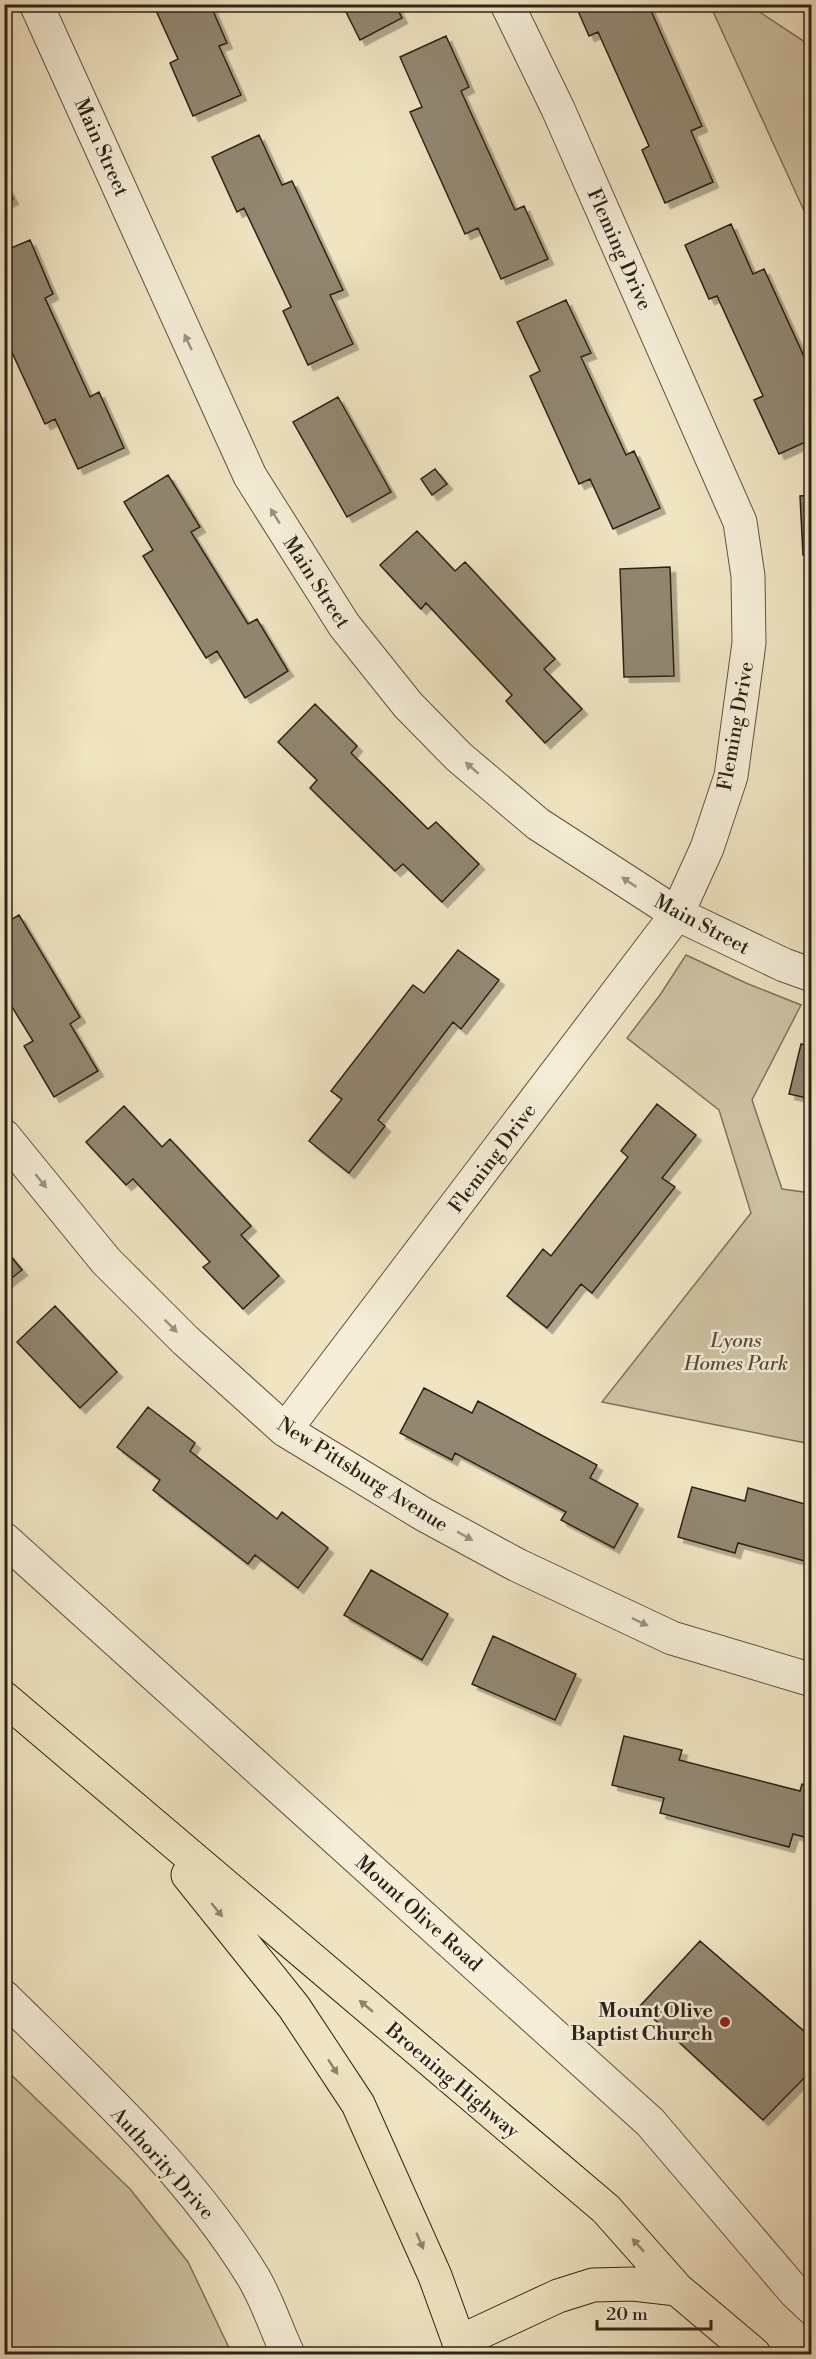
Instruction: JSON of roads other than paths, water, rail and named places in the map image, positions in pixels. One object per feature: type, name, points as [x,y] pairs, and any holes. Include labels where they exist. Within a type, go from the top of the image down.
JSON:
[{"type":"main road","name":"Broening Highway","points":[[4,1698],[606,2209],[677,2289],[754,2355]]},
{"type":"main road","name":"Broening Highway","points":[[141,1816],[294,2007],[357,2104],[435,2276],[460,2348]]},
{"type":"main road","points":[[460,2348],[558,2296],[593,2285],[633,2284],[677,2289]]},
{"type":"street","name":"Main Street","points":[[36,4],[250,476],[344,625],[408,705],[459,757],[538,824],[677,915],[784,965],[812,975]]},
{"type":"street","name":"Fleming Drive","points":[[285,1430],[677,915],[707,848],[733,766],[749,643],[748,576],[740,522],[562,119],[507,4]]},
{"type":"street","name":"New Pittsburg Avenue","points":[[4,1136],[106,1261],[185,1340],[285,1430],[423,1514],[517,1565],[672,1638],[812,1680]]},
{"type":"street","name":"Mount Olive Road","points":[[4,1539],[650,2122],[795,2292],[812,2308]]},
{"type":"street","name":"Authority Drive","points":[[4,1997],[101,2093],[175,2172],[218,2225],[254,2277],[288,2355]]},
{"type":"place","name":"Mount Olive Baptist Church","points":[[725,2022]]},
{"type":"park label","name":"Lyons Homes Park","points":[[736,1352]]}]
